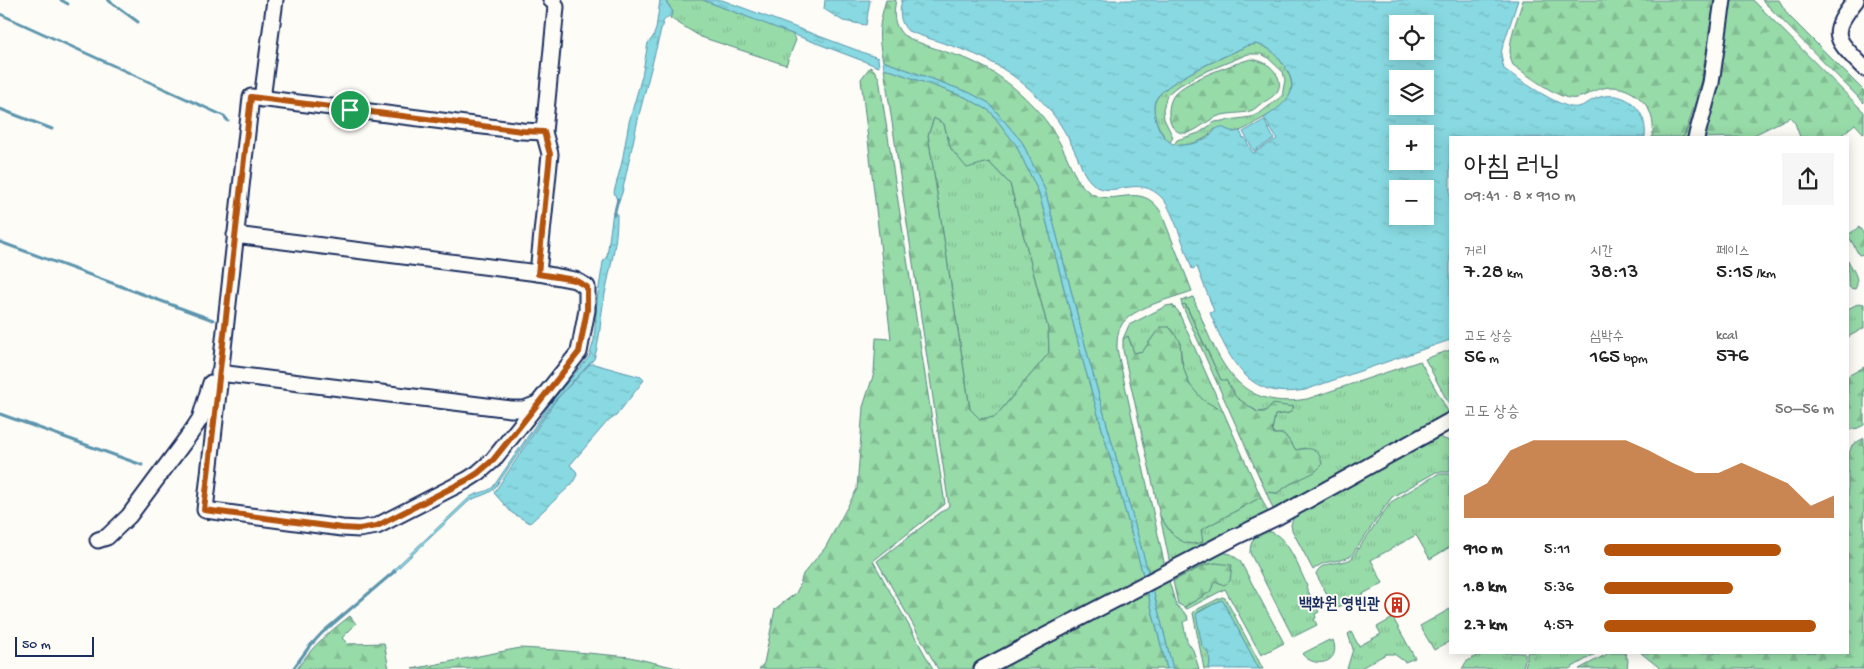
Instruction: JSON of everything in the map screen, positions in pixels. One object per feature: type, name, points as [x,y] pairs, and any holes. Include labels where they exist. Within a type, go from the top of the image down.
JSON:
[{"type":"street","points":[[262,99],[275,0]]},
{"type":"street","points":[[538,274],[550,154],[544,132],[556,7],[551,0]]},
{"type":"street","points":[[1697,136],[1711,83],[1722,0]]},
{"type":"street","points":[[1856,0],[1842,17],[1837,34],[1842,46],[1864,68]]},
{"type":"street","points":[[236,235],[538,274],[581,282],[587,287],[588,298],[579,352],[493,460],[478,473],[377,526],[359,529],[342,528],[204,510],[251,97],[522,131],[544,132]]},
{"type":"street","points":[[98,540],[107,537],[129,516],[200,420],[222,346]]},
{"type":"street","points":[[219,373],[511,409],[537,404]]},
{"type":"street","points":[[982,669],[1277,517],[1449,422]]},
{"type":"green space","points":[[665,0],[703,0],[791,33],[796,40],[786,65],[701,37],[670,18],[673,12]]},
{"type":"green space","points":[[886,0],[896,0],[895,19],[897,27],[903,35],[988,69],[1026,98],[1050,127],[1076,177],[1089,192],[1108,198],[1144,197],[1153,202],[1161,212],[1192,291],[1153,304],[1133,314],[1121,326],[1117,343],[1164,562],[1163,568],[1149,576],[1089,360],[1045,190],[1022,142],[989,103],[970,93],[883,61],[880,30]]},
{"type":"green space","points":[[1523,0],[1714,0],[1699,86],[1684,136],[1652,136],[1653,125],[1648,108],[1641,99],[1629,91],[1609,87],[1579,97],[1569,98],[1533,79],[1513,65],[1510,50],[1515,24]]},
{"type":"green space","points":[[1714,0],[1718,0],[1704,87],[1688,136],[1683,136],[1694,112],[1707,51]]},
{"type":"green space","points":[[1727,0],[1753,0],[1864,112],[1864,134],[1855,124],[1840,136],[1800,136],[1795,123],[1790,117],[1752,136],[1701,136]]},
{"type":"green space","points":[[1762,0],[1779,0],[1788,15],[1864,91],[1864,103]]},
{"type":"green space","points":[[1255,44],[1263,46],[1274,53],[1288,73],[1291,90],[1283,104],[1268,116],[1240,131],[1232,132],[1215,129],[1207,137],[1197,142],[1174,145],[1177,140],[1199,133],[1215,122],[1251,117],[1260,113],[1282,96],[1285,80],[1283,72],[1267,57],[1261,54],[1248,54],[1200,74],[1175,88],[1167,95],[1163,109],[1164,119],[1173,137],[1170,142],[1168,141],[1159,128],[1154,113],[1155,102],[1160,94],[1181,78],[1196,70],[1246,46]]},
{"type":"green space","points":[[1251,59],[1267,64],[1276,73],[1279,87],[1275,94],[1255,109],[1219,116],[1191,132],[1182,133],[1173,127],[1170,122],[1169,110],[1175,94],[1189,83]]},
{"type":"green space","points":[[870,67],[879,78],[945,504],[873,561],[933,669],[759,669],[764,663],[775,609],[796,593],[803,574],[825,548],[857,489],[863,407],[874,373],[876,338],[891,339],[861,79]]},
{"type":"green space","points":[[884,68],[965,97],[990,111],[1016,145],[1039,193],[1083,361],[1144,578],[971,669],[938,669],[877,561],[949,506]],"holes":[[[934,118],[944,124],[951,149],[967,168],[989,162],[1010,184],[1048,328],[1049,353],[995,417],[980,419],[970,409],[928,135]]]},
{"type":"green space","points":[[934,118],[944,124],[951,149],[980,163],[989,162],[1010,184],[1048,328],[1049,353],[995,417],[980,419],[970,409],[928,135]]},
{"type":"green space","points":[[1859,227],[1864,234],[1864,254],[1859,255],[1849,234]]},
{"type":"green space","points":[[1849,262],[1854,270],[1857,282],[1855,289],[1850,288]]},
{"type":"green space","points":[[1193,297],[1219,357],[1230,374],[1244,387],[1261,396],[1282,401],[1307,399],[1420,361],[1449,416],[1273,509],[1266,492],[1277,493],[1300,479],[1305,448],[1296,450],[1284,434],[1274,434],[1272,430],[1275,415],[1289,413],[1294,406],[1258,412],[1235,397],[1233,389],[1221,380],[1186,305],[1182,305],[1181,301]]},
{"type":"green space","points":[[1859,303],[1864,304],[1864,328],[1849,336],[1849,308]]},
{"type":"green space","points":[[1185,304],[1221,380],[1226,380],[1236,397],[1257,412],[1265,412],[1272,404],[1294,407],[1289,413],[1275,415],[1272,430],[1274,434],[1284,434],[1296,450],[1310,449],[1317,452],[1322,465],[1315,472],[1290,484],[1277,493],[1266,492],[1182,305]]},
{"type":"green space","points":[[1172,305],[1178,311],[1223,411],[1204,402],[1196,394],[1185,373],[1180,341],[1160,327],[1143,351],[1134,353],[1128,336],[1123,339],[1129,325],[1166,306]]},
{"type":"green space","points":[[1160,327],[1169,327],[1180,341],[1181,360],[1189,384],[1203,400],[1223,411],[1261,497],[1201,530],[1203,542],[1195,544],[1182,541],[1172,534],[1160,516],[1123,350],[1123,339],[1128,336],[1134,353],[1143,351]]},
{"type":"green space","points":[[1449,350],[1449,404],[1425,359]]},
{"type":"green space","points":[[1864,367],[1864,425],[1849,430],[1849,375]]},
{"type":"green space","points":[[1438,437],[1449,441],[1449,472],[1436,472],[1392,497],[1351,556],[1323,563],[1313,570],[1292,530],[1291,525],[1294,515],[1433,438]]},
{"type":"green space","points":[[1864,438],[1864,669],[1661,669],[1642,654],[1849,654],[1849,453],[1852,445]]},
{"type":"green space","points":[[1438,474],[1449,474],[1449,548],[1430,559],[1416,535],[1371,560],[1383,583],[1335,609],[1316,574],[1318,570],[1326,565],[1351,559],[1391,502]]},
{"type":"green space","points":[[1261,497],[1268,512],[1170,564],[1160,516],[1171,533],[1201,530]]},
{"type":"green space","points":[[1267,531],[1281,538],[1292,553],[1319,612],[1315,614],[1316,618],[1314,619],[1317,625],[1293,637],[1250,553],[1254,538]]},
{"type":"green space","points":[[1221,552],[1231,554],[1240,561],[1284,643],[1261,655],[1225,589],[1187,609],[1184,607],[1210,592],[1216,563],[1205,565],[1173,581],[1172,577]]},
{"type":"green space","points":[[1216,563],[1232,565],[1230,581],[1224,585],[1215,581],[1210,592],[1184,607],[1178,604],[1173,581],[1205,565]]},
{"type":"green space","points":[[1168,578],[1176,605],[1187,615],[1188,620],[1183,622],[1187,641],[1193,650],[1199,669],[1173,669],[1152,586]]},
{"type":"green space","points":[[1147,590],[1167,669],[1000,669]]},
{"type":"green space","points":[[1222,597],[1225,598],[1263,669],[1259,669],[1222,600],[1198,612],[1202,645],[1207,650],[1210,659],[1209,669],[1204,669],[1193,613]]},
{"type":"green space","points":[[1449,610],[1449,642],[1434,650],[1420,626]]},
{"type":"green space","points":[[350,616],[356,624],[342,638],[348,644],[384,643],[389,669],[297,669],[321,640]]},
{"type":"green space","points":[[1393,618],[1415,658],[1405,662],[1394,654],[1386,654],[1359,669],[1347,669],[1353,649],[1348,634],[1351,632],[1359,646],[1381,634],[1377,627]]},
{"type":"green space","points":[[1329,640],[1330,642],[1333,640],[1334,654],[1325,662],[1313,662],[1302,654]]},
{"type":"green space","points":[[520,648],[630,657],[681,669],[412,669]]},
{"type":"green space","points":[[1480,654],[1525,654],[1522,669],[1462,669],[1466,662]]},
{"type":"green space","points":[[1527,654],[1595,654],[1569,669],[1524,669]]},
{"type":"green space","points":[[1607,654],[1625,654],[1628,660],[1627,669],[1579,669]]},
{"type":"water","points":[[660,0],[665,0],[673,12],[663,22],[618,203],[614,192],[648,43],[656,29]]},
{"type":"water","points":[[703,0],[722,0],[878,58],[879,67]]},
{"type":"water","points":[[825,0],[870,0],[866,25],[843,21],[824,9]]},
{"type":"water","points":[[902,0],[1518,0],[1502,49],[1501,55],[1504,69],[1546,96],[1571,107],[1583,106],[1600,97],[1618,96],[1626,99],[1633,104],[1643,118],[1645,136],[1449,136],[1449,340],[1305,390],[1285,392],[1268,389],[1254,382],[1242,372],[1233,360],[1210,313],[1214,311],[1197,267],[1192,269],[1175,222],[1163,199],[1153,191],[1143,187],[1106,189],[1098,187],[1086,176],[1058,121],[1030,89],[995,64],[961,49],[908,31],[901,20]],"holes":[[[1255,44],[1271,50],[1282,63],[1288,72],[1292,88],[1286,101],[1264,118],[1277,139],[1253,153],[1240,131],[1233,132],[1221,127],[1216,129],[1207,138],[1196,143],[1177,145],[1164,136],[1157,124],[1154,108],[1155,101],[1160,93],[1182,77],[1246,46]]]},
{"type":"water","points":[[883,61],[970,93],[989,103],[1022,142],[1045,190],[1173,669],[1167,669],[1039,193],[1016,145],[990,111],[965,97],[884,68]]},
{"type":"water","points":[[1264,120],[1274,139],[1254,151],[1243,132]]},
{"type":"water","points":[[613,211],[617,213],[616,236],[603,305],[598,346],[594,359],[555,400],[494,489],[468,502],[393,573],[394,569],[470,497],[493,487],[554,398],[589,357],[594,340],[597,300],[603,262],[607,256]]},
{"type":"water","points":[[590,364],[641,377],[644,380],[616,416],[607,422],[570,465],[577,475],[572,484],[530,523],[512,513],[494,493],[556,400]]},
{"type":"water","points":[[1221,600],[1259,669],[1209,669],[1209,656],[1202,646],[1196,614]]},
{"type":"waterway","points":[[61,0],[68,4]]},
{"type":"waterway","points":[[108,0],[138,22]]},
{"type":"waterway","points":[[0,14],[224,116],[228,121]]},
{"type":"waterway","points":[[0,109],[52,129]]},
{"type":"waterway","points":[[614,215],[618,199]]},
{"type":"waterway","points":[[0,242],[213,320]]},
{"type":"waterway","points":[[0,414],[142,465]]},
{"type":"waterway","points":[[293,669],[322,633],[395,571]]},
{"type":"place","name":"백화원 영빈관","points":[[1397,605]]},
{"type":"route","points":[[251,97],[350,110],[544,132],[550,154],[538,274],[575,280],[587,287],[587,310],[579,352],[493,460],[478,473],[377,526],[359,529],[342,528],[204,510],[251,97]]}]
